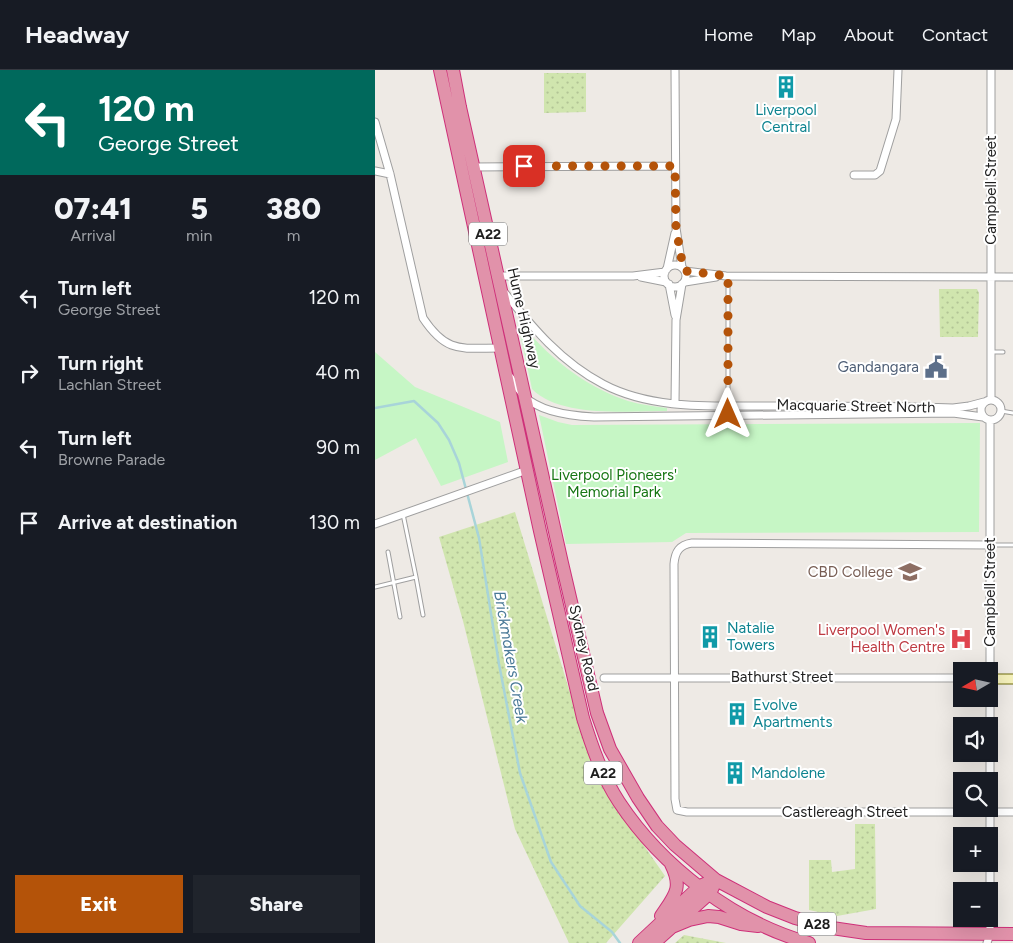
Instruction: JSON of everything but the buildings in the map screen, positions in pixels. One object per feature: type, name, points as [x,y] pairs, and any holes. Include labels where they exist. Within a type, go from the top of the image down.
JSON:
[{"type":"highway","name":"Hume Highway","points":[[440,70],[505,370]]},
{"type":"highway","name":"Hume Highway","points":[[453,70],[525,397]]},
{"type":"highway","name":"Sydney Road","points":[[505,370],[583,718],[592,746],[604,776],[619,801],[653,846],[705,890]]},
{"type":"highway","name":"Sydney Road","points":[[525,397],[597,713],[606,740],[637,798],[657,826],[675,845],[716,880]]},
{"type":"highway","points":[[527,470],[540,466]]},
{"type":"highway","points":[[651,939],[677,889],[677,876],[671,863]]},
{"type":"highway","points":[[672,927],[716,880]]},
{"type":"highway","name":"A28","points":[[716,880],[767,907],[795,918],[832,928],[883,934],[988,938],[1013,934]]},
{"type":"highway","name":"A28","points":[[651,939],[705,890]]},
{"type":"highway","name":"A22","points":[[705,890],[763,926]]},
{"type":"highway","name":"A28","points":[[639,943],[689,920],[708,916],[719,917],[741,924],[763,926],[809,943]]},
{"type":"street","points":[[675,70],[676,228],[684,269],[684,283],[676,320],[675,403]]},
{"type":"street","points":[[854,175],[875,175],[880,170],[896,119],[897,70]]},
{"type":"street","name":"Campbell Street","points":[[983,417],[980,410],[987,400],[991,352],[991,70]]},
{"type":"street","points":[[375,122],[391,174],[423,318],[432,332],[444,343],[456,348],[501,348]]},
{"type":"street","points":[[473,167],[675,166]]},
{"type":"street","points":[[375,171],[391,174]]},
{"type":"street","points":[[676,228],[666,270],[676,320]]},
{"type":"street","points":[[499,282],[633,276],[666,270],[676,265],[684,269],[727,276],[1013,277]]},
{"type":"street","points":[[633,276],[668,283],[676,287],[684,283],[727,276]]},
{"type":"street","name":"Macquarie Street North","points":[[499,282],[536,332],[572,366],[605,385],[621,392],[647,399],[675,403],[728,405],[953,408],[969,406],[987,400]]},
{"type":"street","name":"Macquarie Street North","points":[[505,370],[525,397],[538,405],[572,416],[953,412],[983,417]]},
{"type":"street","points":[[983,417],[990,420],[999,417],[1001,410],[997,401],[987,400]]},
{"type":"street","name":"Campbell Street","points":[[989,662],[990,420]]},
{"type":"street","points":[[375,524],[527,470]]},
{"type":"street","points":[[675,678],[674,564],[676,552],[686,544],[990,545]]},
{"type":"street","name":"Bathurst Street","points":[[604,678],[953,678]]},
{"type":"street","name":"Castlereagh Street","points":[[675,678],[675,799],[677,810],[687,812],[953,812]]},
{"type":"street","points":[[998,679],[1013,679]]},
{"type":"street","name":"Campbell Street","points":[[989,708],[990,772]]},
{"type":"street","name":"Castlereagh Street","points":[[998,812],[1013,812]]},
{"type":"street","name":"Campbell Street","points":[[988,938],[990,817]]},
{"type":"lane","points":[[727,276],[728,414]]},
{"type":"lane","points":[[991,352],[1003,352]]},
{"type":"lane","points":[[1001,410],[1013,413]]},
{"type":"lane","points":[[403,514],[423,615]]},
{"type":"lane","points":[[990,545],[1013,545]]},
{"type":"lane","points":[[388,552],[400,616]]},
{"type":"lane","points":[[375,587],[416,577]]},
{"type":"green space","points":[[544,73],[586,73],[586,112],[544,113]]},
{"type":"green space","points":[[939,289],[977,289],[979,293],[978,337],[940,337]]},
{"type":"green space","points":[[517,319],[553,357],[581,378],[612,395],[628,401],[667,408],[667,411],[615,412],[577,409],[560,405],[544,398],[532,389]]},
{"type":"green space","points":[[375,352],[415,387],[500,422],[508,462],[441,486],[416,438],[375,460]]},
{"type":"green space","name":"Liverpool Pioneers' Memorial Park","points":[[539,415],[572,425],[980,423],[979,532],[686,533],[672,542],[566,544]]},
{"type":"green space","points":[[515,512],[595,775],[665,876],[606,943],[569,943],[515,829],[463,621],[439,537]]},
{"type":"green space","points":[[855,824],[875,824],[876,909],[837,916],[809,910],[809,860],[831,860],[832,872],[855,869]]},
{"type":"green space","points":[[684,935],[726,943],[675,943]]},
{"type":"waterway","name":"Brickmakers Creek","points":[[375,408],[414,401],[438,423],[449,440],[459,463],[479,538],[499,664],[520,773],[551,862],[580,906],[612,932],[620,943]]},
{"type":"place","name":"Liverpool Central","points":[[786,87]]},
{"type":"place","name":"Gandangara","points":[[936,367]]},
{"type":"place","name":"CBD College","points":[[910,572]]},
{"type":"place","name":"Natalie Towers","points":[[710,637]]},
{"type":"place","name":"Liverpool Women's Health Centre","points":[[961,639]]},
{"type":"place","name":"Evolve Apartments","points":[[737,714]]},
{"type":"place","name":"Mandolene","points":[[735,773]]},
{"type":"route","points":[[524,166],[675,166],[676,228],[683,267],[685,271],[728,276],[728,414]]}]
